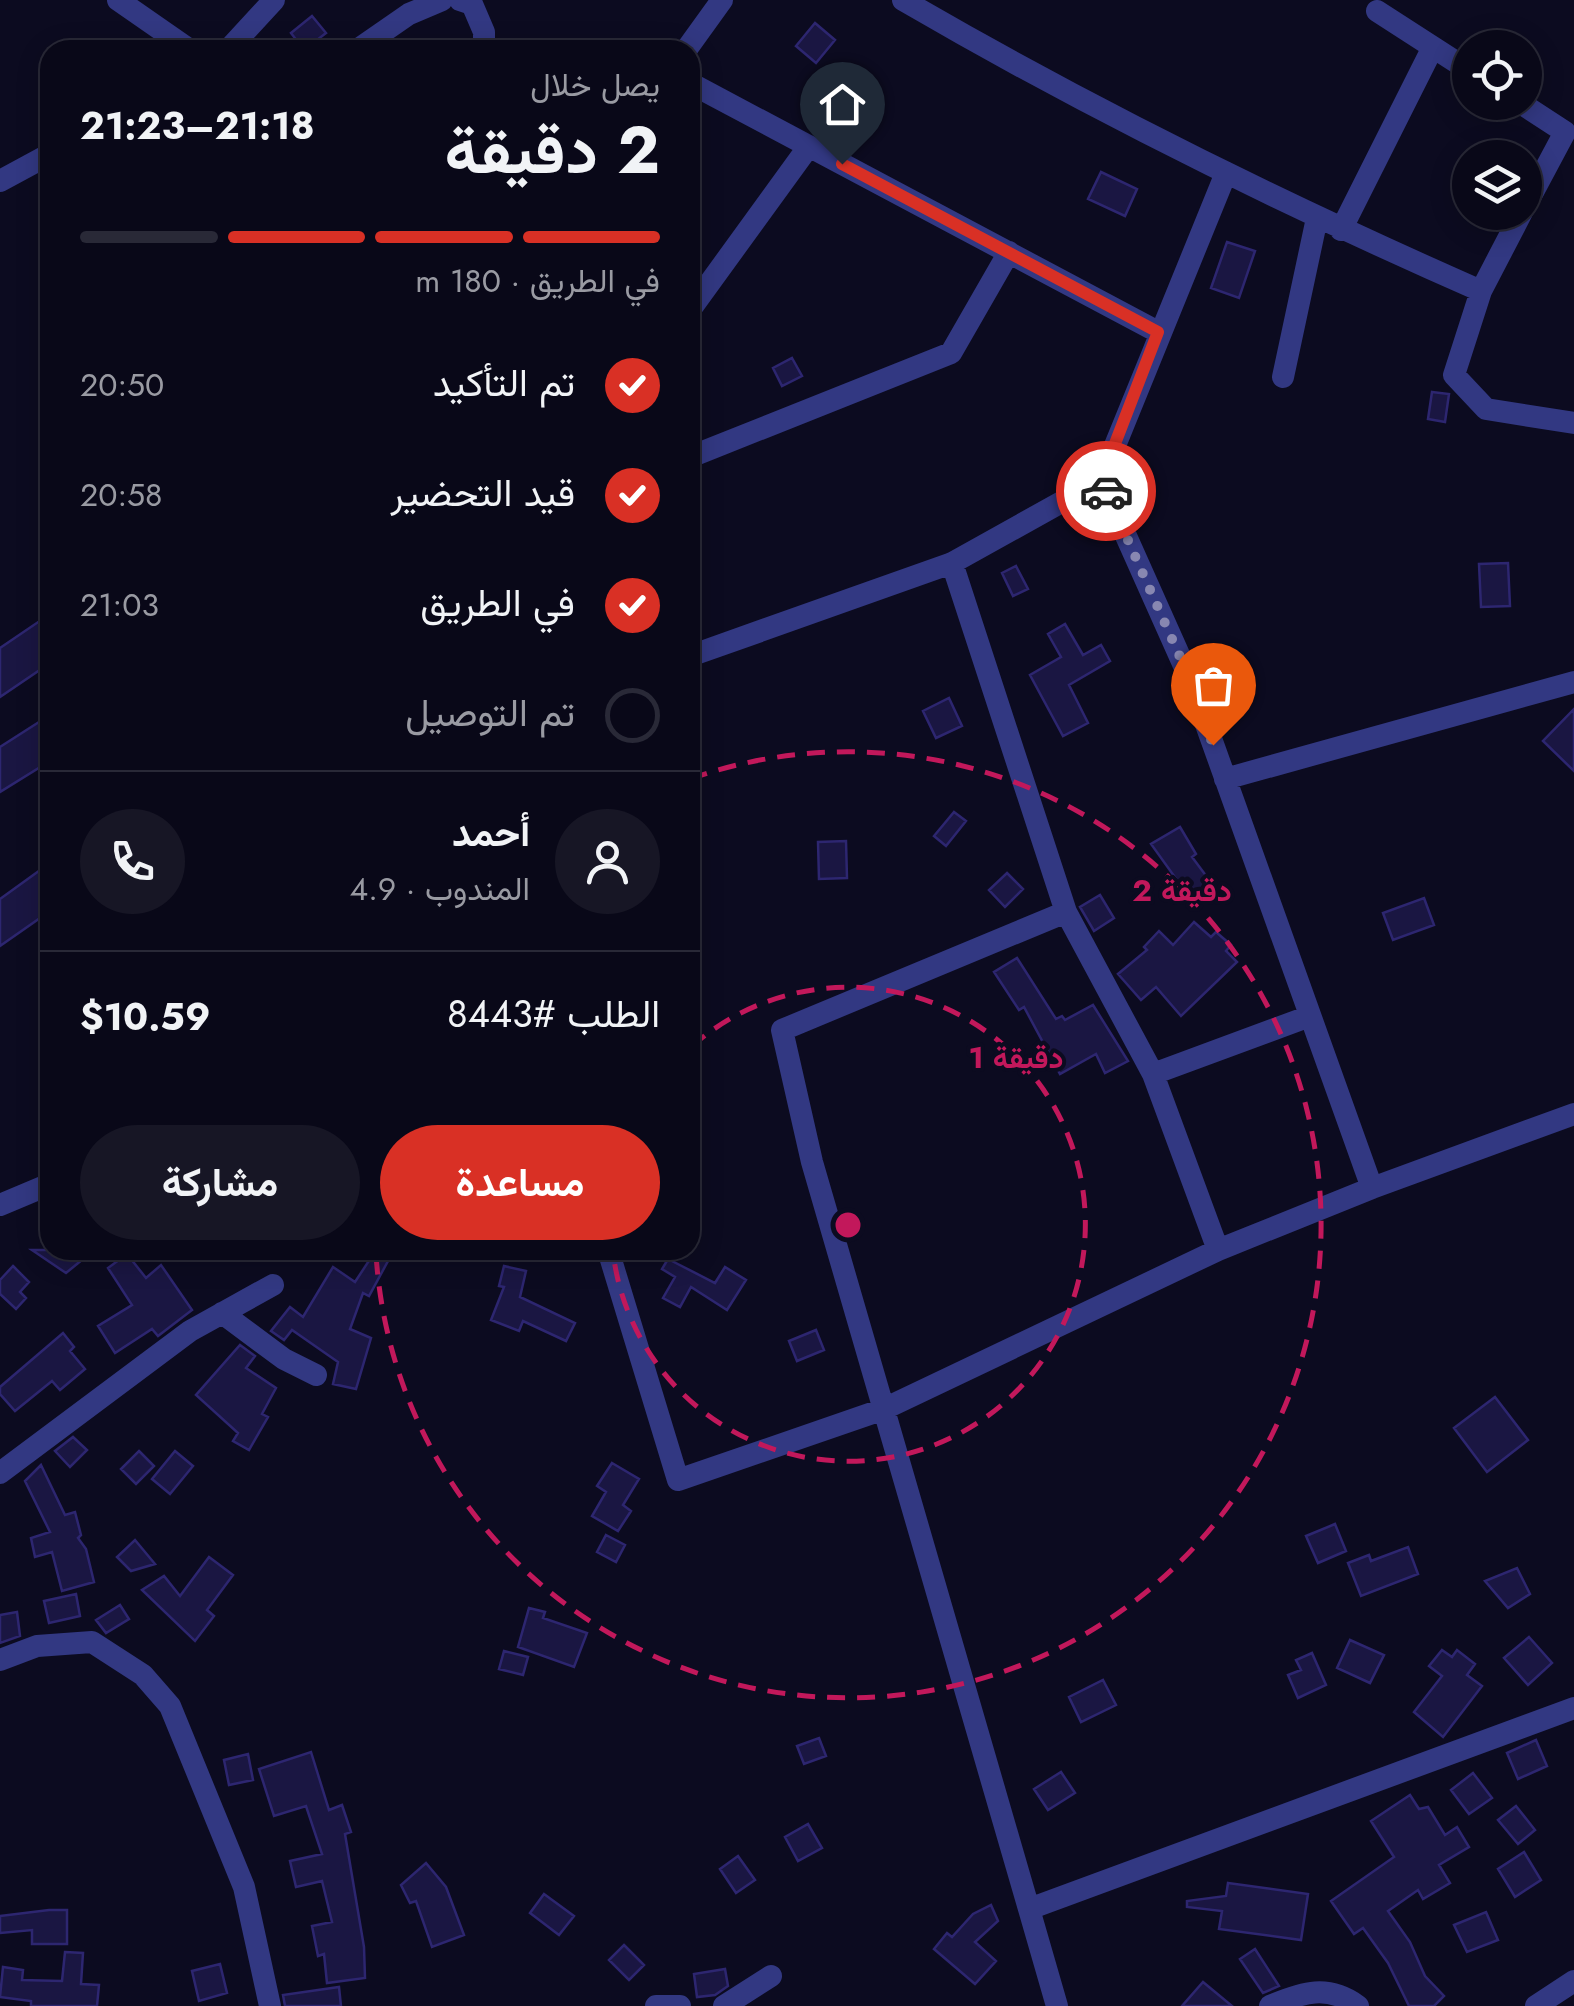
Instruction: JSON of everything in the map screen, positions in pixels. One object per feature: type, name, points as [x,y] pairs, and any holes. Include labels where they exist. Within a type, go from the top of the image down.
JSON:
[{"type":"street","points":[[118,0],[176,40]]},
{"type":"street","points":[[237,40],[274,0]]},
{"type":"street","points":[[371,40],[409,14],[442,0]]},
{"type":"street","points":[[460,0],[472,4],[484,40]]},
{"type":"street","points":[[693,40],[722,0]]},
{"type":"street","points":[[903,0],[1040,80],[1341,230],[1481,291]]},
{"type":"street","points":[[1377,11],[1452,59]]},
{"type":"street","points":[[1341,230],[1433,47]]},
{"type":"street","points":[[700,88],[1158,332]]},
{"type":"street","points":[[1542,117],[1565,132],[1542,176]]},
{"type":"street","points":[[700,296],[808,146]]},
{"type":"street","points":[[0,180],[40,159]]},
{"type":"street","points":[[700,652],[952,563],[1101,480],[1226,172]]},
{"type":"street","points":[[1283,377],[1317,218]]},
{"type":"street","points":[[1513,230],[1481,291],[1454,374],[1486,409],[1574,423]]},
{"type":"street","points":[[700,453],[951,353],[1009,252]]},
{"type":"street","points":[[1101,480],[1189,677],[1372,1188]]},
{"type":"street","points":[[952,563],[1066,912],[1154,1074],[1218,1250]]},
{"type":"street","points":[[1225,779],[1574,682]]},
{"type":"street","points":[[1057,2006],[812,1162],[782,1030],[1066,912]]},
{"type":"street","points":[[1154,1074],[1310,1016]]},
{"type":"street","points":[[611,1260],[678,1480],[884,1409],[1218,1250],[1574,1114]]},
{"type":"street","points":[[0,1205],[40,1188]]},
{"type":"street","points":[[0,1473],[190,1331],[273,1285]]},
{"type":"street","points":[[222,1313],[284,1358],[316,1375]]},
{"type":"street","points":[[0,1660],[37,1646],[92,1642],[143,1675],[170,1706],[244,1887],[270,2006]]},
{"type":"street","points":[[1030,1909],[1574,1708]]},
{"type":"street","points":[[724,2006],[771,1976]]},
{"type":"street","points":[[1536,2006],[1574,1981]]},
{"type":"street","points":[[1270,2006],[1308,1991],[1340,1992],[1358,2006]]},
{"type":"street","points":[[656,2006],[680,2006]]},
{"type":"building","points":[[312,16],[326,33],[317,40],[296,40],[291,33]]},
{"type":"building","points":[[815,23],[835,40],[816,63],[796,46]]},
{"type":"building","points":[[1101,172],[1137,189],[1125,216],[1088,199]]},
{"type":"building","points":[[1227,242],[1255,251],[1239,298],[1211,288]]},
{"type":"building","points":[[792,358],[802,376],[782,386],[773,368]]},
{"type":"building","points":[[1432,392],[1449,394],[1445,422],[1428,419]]},
{"type":"building","points":[[1508,563],[1510,606],[1481,607],[1479,564]]},
{"type":"building","points":[[1016,566],[1028,589],[1013,596],[1002,573]]},
{"type":"building","points":[[40,621],[40,670],[0,697],[0,648]]},
{"type":"building","points":[[1065,624],[1083,655],[1101,645],[1110,661],[1069,685],[1088,723],[1063,736],[1030,675],[1061,657],[1048,634]]},
{"type":"building","points":[[949,698],[962,726],[936,738],[923,711]]},
{"type":"building","points":[[1574,709],[1574,771],[1543,741]]},
{"type":"building","points":[[40,721],[40,767],[0,792],[0,747]]},
{"type":"building","points":[[954,812],[966,821],[946,846],[934,836]]},
{"type":"building","points":[[1180,827],[1196,854],[1192,857],[1213,885],[1192,901],[1151,844]]},
{"type":"building","points":[[846,841],[847,878],[819,879],[818,842]]},
{"type":"building","points":[[40,870],[40,918],[0,946],[0,899]]},
{"type":"building","points":[[1007,873],[1023,889],[1005,907],[989,890]]},
{"type":"building","points":[[1100,895],[1114,918],[1094,931],[1080,907]]},
{"type":"building","points":[[1424,898],[1434,925],[1393,940],[1383,913]]},
{"type":"building","points":[[1194,922],[1211,937],[1216,932],[1231,945],[1226,951],[1237,962],[1181,1016],[1156,987],[1141,1000],[1118,974],[1147,950],[1144,947],[1159,931],[1173,945]]},
{"type":"building","points":[[1017,958],[1056,1019],[1062,1016],[1065,1020],[1093,1005],[1128,1061],[1105,1073],[1096,1054],[1060,1074],[1024,1007],[1019,1010],[994,972]]},
{"type":"building","points":[[47,1260],[82,1260],[66,1273]]},
{"type":"building","points":[[119,1260],[132,1260],[146,1278],[161,1265],[192,1310],[158,1336],[152,1329],[115,1353],[98,1326],[132,1305],[108,1268]]},
{"type":"building","points":[[369,1260],[389,1260],[369,1296],[363,1293],[350,1329],[371,1338],[356,1389],[333,1384],[338,1362],[292,1330],[284,1340],[271,1331],[290,1307],[303,1317],[333,1267],[355,1282]]},
{"type":"building","points":[[670,1260],[715,1283],[725,1267],[746,1280],[727,1310],[691,1287],[680,1307],[663,1298],[675,1277],[662,1269]]},
{"type":"building","points":[[13,1266],[29,1282],[20,1292],[26,1298],[16,1309],[0,1294],[0,1280]]},
{"type":"building","points":[[504,1266],[526,1271],[520,1297],[575,1323],[566,1341],[523,1321],[519,1331],[491,1320],[504,1287],[499,1286]]},
{"type":"building","points":[[816,1330],[824,1350],[797,1361],[789,1341]]},
{"type":"building","points":[[63,1333],[74,1347],[70,1351],[85,1369],[60,1390],[52,1381],[15,1411],[0,1394],[0,1387]]},
{"type":"building","points":[[240,1345],[255,1356],[246,1368],[276,1388],[262,1414],[268,1417],[249,1450],[233,1441],[238,1433],[196,1395]]},
{"type":"building","points":[[1495,1397],[1528,1440],[1487,1472],[1454,1428]]},
{"type":"building","points":[[73,1437],[87,1450],[70,1467],[55,1451]]},
{"type":"building","points":[[139,1451],[154,1466],[136,1484],[121,1469]]},
{"type":"building","points":[[175,1451],[193,1466],[170,1494],[152,1479]]},
{"type":"building","points":[[612,1463],[639,1479],[623,1505],[631,1511],[618,1531],[592,1516],[606,1492],[597,1486]]},
{"type":"building","points":[[41,1465],[65,1515],[75,1512],[81,1535],[78,1538],[86,1549],[94,1582],[62,1591],[52,1552],[35,1557],[31,1538],[50,1532],[25,1481]]},
{"type":"building","points":[[1335,1524],[1346,1551],[1318,1563],[1306,1536]]},
{"type":"building","points":[[606,1535],[625,1545],[616,1562],[597,1552]]},
{"type":"building","points":[[135,1540],[155,1564],[131,1571],[117,1557]]},
{"type":"building","points":[[1408,1547],[1418,1574],[1361,1596],[1348,1563],[1369,1555],[1371,1561]]},
{"type":"building","points":[[209,1557],[233,1575],[207,1610],[214,1616],[195,1641],[142,1590],[164,1576],[180,1596]]},
{"type":"building","points":[[1517,1568],[1530,1594],[1508,1608],[1485,1581]]},
{"type":"building","points":[[76,1594],[80,1616],[49,1623],[44,1601]]},
{"type":"building","points":[[120,1605],[129,1619],[106,1633],[96,1620]]},
{"type":"building","points":[[529,1608],[545,1612],[543,1618],[587,1633],[574,1667],[518,1647]]},
{"type":"building","points":[[17,1612],[20,1636],[0,1643],[0,1615]]},
{"type":"building","points":[[1529,1637],[1552,1663],[1528,1685],[1504,1658]]},
{"type":"building","points":[[1350,1640],[1384,1655],[1370,1683],[1337,1668]]},
{"type":"building","points":[[1442,1650],[1452,1657],[1457,1650],[1475,1664],[1467,1675],[1482,1686],[1443,1737],[1414,1712],[1442,1676],[1429,1666]]},
{"type":"building","points":[[504,1651],[528,1657],[523,1675],[499,1669]]},
{"type":"building","points":[[1312,1653],[1326,1685],[1298,1698],[1288,1675],[1301,1670],[1296,1660]]},
{"type":"building","points":[[1103,1680],[1116,1705],[1081,1722],[1069,1697]]},
{"type":"building","points":[[819,1738],[826,1756],[804,1764],[797,1746]]},
{"type":"building","points":[[1536,1740],[1547,1766],[1518,1779],[1507,1753]]},
{"type":"building","points":[[311,1752],[329,1810],[342,1805],[351,1832],[345,1834],[364,1947],[365,1978],[327,1983],[324,1954],[318,1956],[312,1926],[332,1922],[322,1881],[296,1887],[290,1861],[322,1854],[306,1806],[274,1816],[259,1769]]},
{"type":"building","points":[[248,1754],[253,1780],[229,1785],[224,1760]]},
{"type":"building","points":[[1061,1772],[1075,1793],[1048,1810],[1034,1789]]},
{"type":"building","points":[[1473,1773],[1492,1798],[1469,1814],[1451,1790]]},
{"type":"building","points":[[1410,1795],[1419,1809],[1428,1807],[1445,1835],[1457,1827],[1469,1847],[1439,1865],[1450,1883],[1423,1899],[1418,1890],[1388,1911],[1410,1942],[1425,1976],[1444,1996],[1434,2006],[1409,2006],[1388,1963],[1363,1928],[1354,1934],[1331,1901],[1394,1857],[1371,1821]]},
{"type":"building","points":[[1516,1806],[1535,1830],[1518,1844],[1498,1820]]},
{"type":"building","points":[[808,1824],[822,1848],[798,1861],[785,1837]]},
{"type":"building","points":[[1524,1852],[1541,1880],[1515,1897],[1498,1869]]},
{"type":"building","points":[[738,1856],[755,1880],[736,1893],[720,1869]]},
{"type":"building","points":[[426,1863],[446,1887],[464,1935],[432,1947],[416,1901],[410,1903],[401,1885]]},
{"type":"building","points":[[1228,1883],[1308,1894],[1301,1940],[1219,1929],[1222,1911],[1187,1907],[1187,1901],[1226,1896]]},
{"type":"building","points":[[544,1894],[574,1916],[559,1935],[530,1913]]},
{"type":"building","points":[[991,1905],[998,1921],[975,1942],[996,1961],[975,1984],[934,1949],[947,1933],[952,1937],[973,1914]]},
{"type":"building","points":[[67,1910],[67,1944],[32,1944],[32,1930],[0,1933],[0,1916]]},
{"type":"building","points":[[1486,1912],[1498,1940],[1467,1952],[1454,1925]]},
{"type":"building","points":[[624,1945],[644,1965],[629,1980],[609,1960]]},
{"type":"building","points":[[1255,1949],[1279,1986],[1263,1993],[1240,1959]]},
{"type":"building","points":[[65,1952],[83,1953],[81,1984],[99,1985],[97,2006],[31,2006],[31,2001],[0,1997],[3,1967],[23,1970],[22,1980],[62,1981]]},
{"type":"building","points":[[220,1964],[227,1993],[199,2001],[192,1971]]},
{"type":"building","points":[[725,1969],[728,1986],[715,1995],[697,1997],[694,1974]]},
{"type":"building","points":[[1203,1982],[1232,2006],[1182,2006]]},
{"type":"building","points":[[339,1987],[341,2006],[285,2006],[283,1995]]},
{"type":"way so far","points":[[1106,491],[1189,677],[1213,745]]},
{"type":"route","points":[[842,164],[1158,332],[1101,480],[1106,491]]}]
